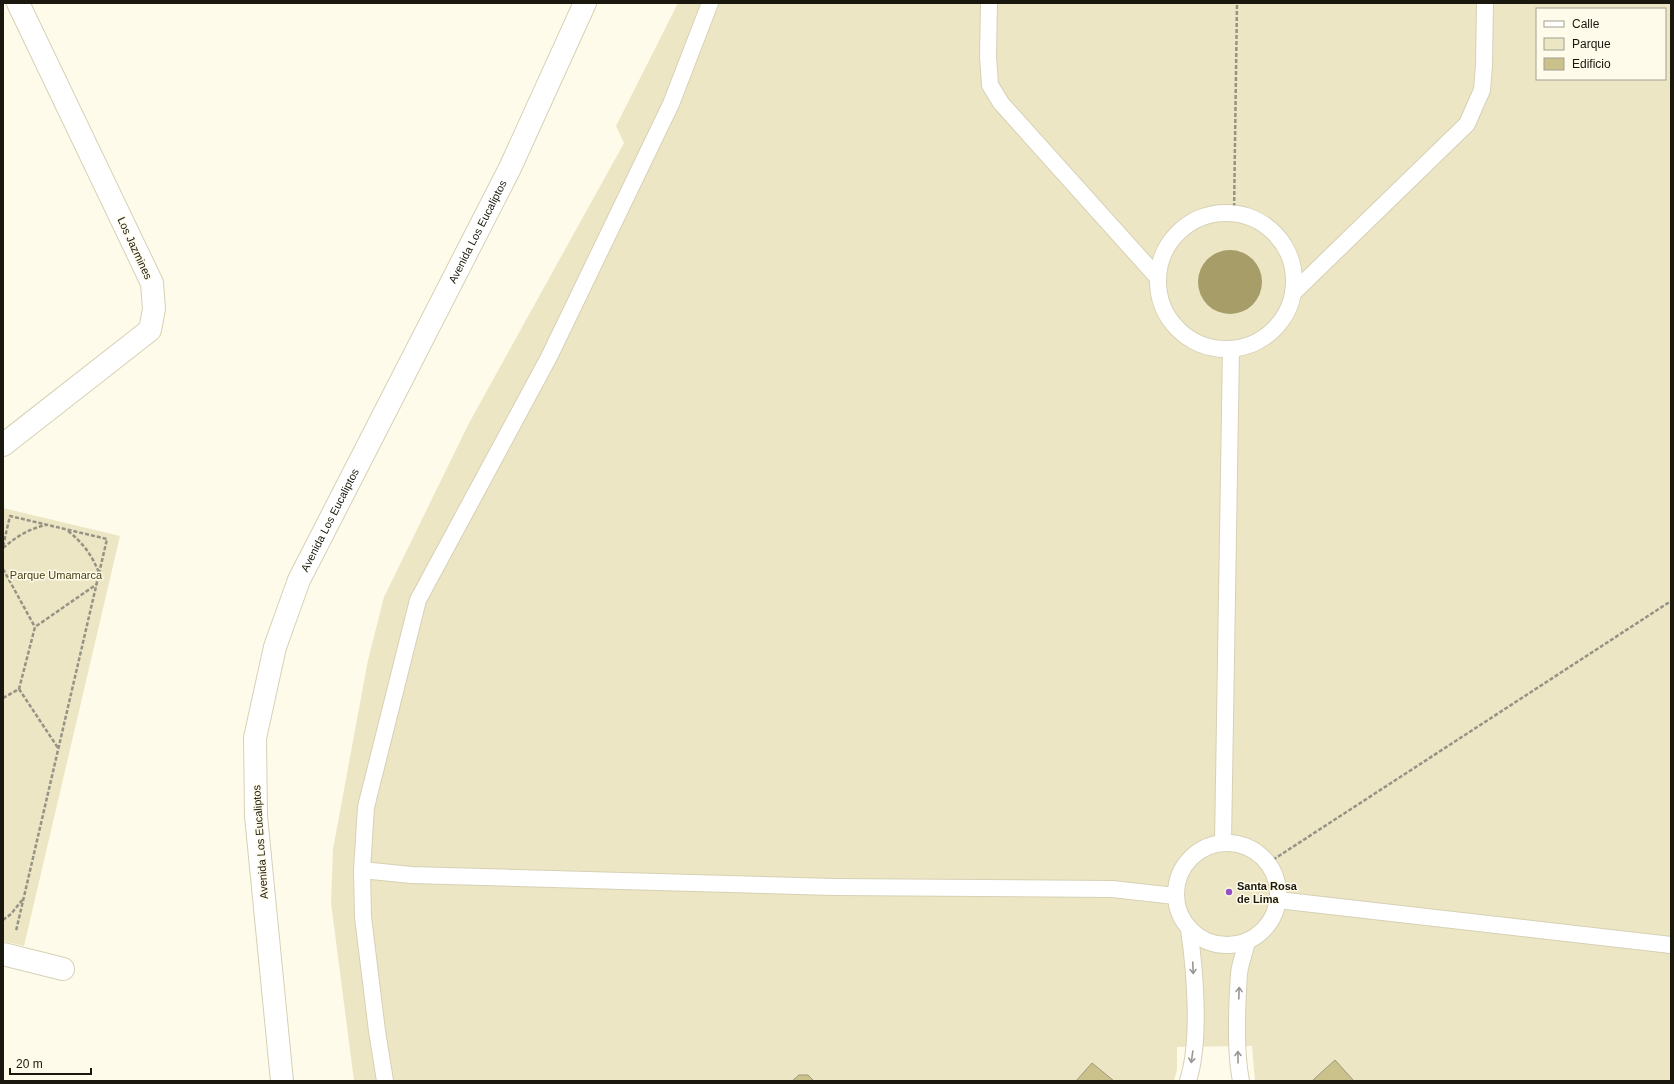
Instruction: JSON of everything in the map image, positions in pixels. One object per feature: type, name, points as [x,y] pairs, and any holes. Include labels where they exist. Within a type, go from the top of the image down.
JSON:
[{"type":"street","name":"Los Jazmines","points":[[3,445],[150,330],[154,309],[152,283],[18,3]]},
{"type":"street","name":"Avenida Los Eucaliptos","points":[[282,1081],[256,816],[255,738],[275,647],[299,580],[510,168],[585,3]]},
{"type":"street","points":[[3,954],[63,969]]},
{"type":"lane","points":[[385,1081],[377,1031],[363,917],[362,870],[366,807],[418,600],[549,357],[671,104],[710,3]]},
{"type":"lane","points":[[989,3],[988,56],[990,85],[1001,103],[1158,278]]},
{"type":"lane","points":[[1294,293],[1467,124],[1482,90],[1485,3]]},
{"type":"lane","points":[[1234,213],[1255,220],[1274,232],[1287,250],[1294,271],[1294,293],[1286,314],[1272,332],[1253,344],[1231,349],[1208,347],[1187,337],[1171,321],[1161,301],[1158,278],[1163,257],[1174,237],[1191,223],[1212,215],[1234,213]]},
{"type":"lane","points":[[1223,843],[1231,349]]},
{"type":"lane","points":[[1223,843],[1240,844],[1256,851],[1268,863],[1278,886],[1278,900],[1275,913],[1259,934],[1247,941],[1232,945],[1216,945],[1201,939],[1189,929],[1179,914],[1175,896],[1177,880],[1183,866],[1194,854],[1208,847],[1223,843]]},
{"type":"lane","points":[[362,870],[411,875],[834,887],[1112,889],[1175,896]]},
{"type":"lane","points":[[1278,900],[1671,945]]},
{"type":"lane","points":[[1188,1081],[1195,1034],[1192,956],[1189,929]]},
{"type":"lane","points":[[1241,1081],[1238,1068],[1240,973],[1247,941]]},
{"type":"path","points":[[1234,213],[1237,3]]},
{"type":"path","points":[[3,547],[10,516],[107,539],[16,932]]},
{"type":"path","points":[[3,547],[19,535],[35,528],[48,525]]},
{"type":"path","points":[[66,530],[81,542],[90,552],[99,573]]},
{"type":"path","points":[[3,569],[36,627]]},
{"type":"path","points":[[3,698],[19,689],[36,627],[97,584]]},
{"type":"path","points":[[1268,863],[1671,601]]},
{"type":"path","points":[[19,689],[58,748]]},
{"type":"path","points":[[3,920],[23,898]]},
{"type":"green space","points":[[678,3],[1671,3],[1671,1081],[1255,1081],[1252,1046],[1177,1047],[1177,1070],[1174,1081],[354,1081],[331,903],[333,849],[368,660],[384,597],[469,423],[624,143],[616,126]]},
{"type":"green space","name":"Parque Umamarca","points":[[3,508],[120,536],[24,946],[3,941]]},
{"type":"shaded area","points":[[1230,250],[1248,256],[1256,264],[1262,282],[1256,300],[1248,308],[1230,314],[1212,308],[1204,300],[1198,282],[1204,264],[1212,256]]},
{"type":"building","points":[[1335,1060],[1354,1081],[1313,1080]]},
{"type":"building","points":[[1092,1063],[1114,1081],[1076,1081]]},
{"type":"building","points":[[799,1075],[808,1075],[814,1081],[792,1081]]},
{"type":"place","name":"Santa Rosa de Lima","points":[[1229,892]]}]
